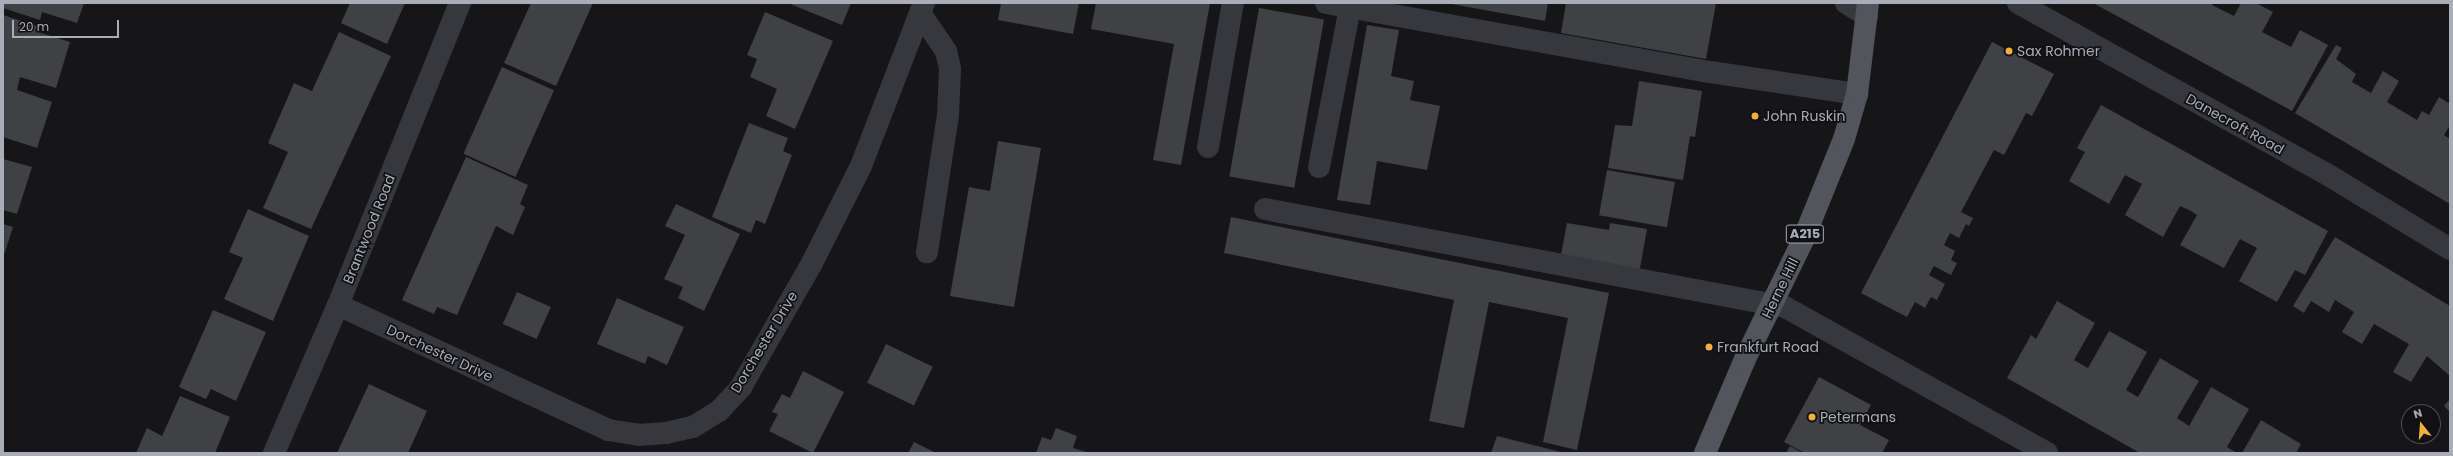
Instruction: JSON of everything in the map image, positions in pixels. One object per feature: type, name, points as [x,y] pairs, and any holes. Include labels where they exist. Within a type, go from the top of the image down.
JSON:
[{"type":"main road","name":"Herne Hill","points":[[1705,453],[1831,173],[1858,94],[1867,10]]},
{"type":"street","name":"Brantwood Road","points":[[274,453],[338,306],[460,3]]},
{"type":"street","points":[[1208,147],[1233,3]]},
{"type":"street","points":[[1326,3],[1710,72],[1858,94]]},
{"type":"street","points":[[1846,3],[1867,10]]},
{"type":"street","name":"Danecroft Road","points":[[2018,3],[2324,174],[2450,249]]},
{"type":"street","points":[[1319,167],[1350,7]]},
{"type":"street","name":"Dorchester Drive","points":[[338,306],[608,430],[638,435],[666,433],[692,427],[719,411],[741,387],[812,263],[861,166],[922,8]]},
{"type":"street","points":[[922,8],[946,51],[950,69],[948,115],[927,252]]},
{"type":"street","points":[[1265,209],[1711,295],[1785,307],[1824,326],[2047,453]]},
{"type":"building","points":[[3,3],[84,3],[77,23],[42,12],[40,20],[3,8]]},
{"type":"building","points":[[350,3],[405,3],[387,44],[341,23]]},
{"type":"building","points":[[531,3],[593,3],[556,86],[504,63]]},
{"type":"building","points":[[788,3],[851,3],[842,25]]},
{"type":"building","points":[[1001,3],[1079,3],[1073,34],[998,20]]},
{"type":"building","points":[[1096,3],[1210,3],[1181,165],[1153,160],[1174,44],[1091,29]]},
{"type":"building","points":[[1446,3],[1548,3],[1545,21]]},
{"type":"building","points":[[1566,3],[1716,3],[1706,59],[1561,33]]},
{"type":"building","points":[[2093,3],[2213,3],[2212,5],[2234,16],[2241,3],[2256,3],[2273,12],[2262,32],[2291,47],[2300,30],[2328,45],[2292,111]]},
{"type":"building","points":[[1259,8],[1324,19],[1294,188],[1229,176]]},
{"type":"building","points":[[765,12],[833,41],[795,129],[766,116],[777,89],[750,77],[757,59],[747,55]]},
{"type":"building","points":[[3,15],[37,26],[35,31],[70,42],[56,88],[20,77],[17,90],[52,102],[37,148],[3,137]]},
{"type":"building","points":[[1367,25],[1399,30],[1391,76],[1414,81],[1410,100],[1440,106],[1427,170],[1377,161],[1370,205],[1337,200]]},
{"type":"building","points":[[339,32],[391,56],[311,229],[263,208],[288,152],[268,143],[294,83],[312,91]]},
{"type":"building","points":[[1992,42],[2054,74],[2032,116],[2026,113],[2004,155],[1994,150],[1961,212],[1973,218],[1969,226],[1966,224],[1959,238],[1950,233],[1944,245],[1955,251],[1951,260],[1957,263],[1951,275],[1934,266],[1929,275],[1945,284],[1937,300],[1931,297],[1925,308],[1915,302],[1907,317],[1861,293]]},
{"type":"building","points":[[2336,45],[2342,48],[2336,59],[2356,74],[2352,82],[2371,93],[2383,71],[2399,81],[2387,102],[2417,120],[2422,111],[2429,115],[2439,97],[2450,104],[2450,125],[2444,135],[2450,139],[2450,204],[2295,113]]},
{"type":"building","points":[[502,67],[554,90],[515,177],[463,154]]},
{"type":"building","points":[[1639,81],[1702,91],[1695,137],[1690,136],[1683,180],[1608,168],[1615,125],[1632,126]]},
{"type":"building","points":[[2101,105],[2328,231],[2305,275],[2295,270],[2277,302],[2239,281],[2257,248],[2240,239],[2224,268],[2180,245],[2197,215],[2191,211],[2180,206],[2163,237],[2125,215],[2142,184],[2125,175],[2109,204],[2069,181],[2085,152],[2077,148]]},
{"type":"building","points":[[749,123],[788,138],[783,151],[792,155],[765,224],[756,220],[751,233],[712,217]]},
{"type":"building","points":[[998,141],[1041,148],[1014,307],[950,296],[969,187],[990,191]]},
{"type":"building","points":[[466,157],[528,185],[520,204],[525,207],[513,235],[496,226],[457,315],[437,307],[434,314],[402,300]]},
{"type":"building","points":[[3,159],[32,167],[17,214],[3,210]]},
{"type":"building","points":[[1607,170],[1675,182],[1667,227],[1599,215]]},
{"type":"building","points":[[676,204],[740,234],[704,311],[678,298],[683,287],[664,279],[685,235],[665,226]]},
{"type":"building","points":[[248,209],[309,236],[273,321],[224,299],[243,258],[229,252]]},
{"type":"building","points":[[1231,217],[1609,293],[1577,450],[1543,442],[1568,318],[1489,302],[1464,428],[1429,421],[1454,300],[1224,253]]},
{"type":"building","points":[[1567,223],[1609,230],[1610,223],[1647,229],[1639,274],[1560,260]]},
{"type":"building","points":[[3,224],[13,227],[3,258]]},
{"type":"building","points":[[2335,237],[2450,306],[2450,376],[2427,356],[2411,382],[2393,372],[2409,344],[2374,324],[2362,344],[2342,332],[2354,312],[2335,300],[2329,312],[2311,301],[2304,313],[2293,306]]},
{"type":"building","points":[[517,292],[551,307],[537,339],[503,324]]},
{"type":"building","points":[[617,298],[684,327],[667,365],[648,356],[645,364],[597,344]]},
{"type":"building","points":[[2057,301],[2095,323],[2074,360],[2088,368],[2109,331],[2147,352],[2126,390],[2138,397],[2160,358],[2199,381],[2177,418],[2189,426],[2211,387],[2249,409],[2227,447],[2237,453],[2140,453],[2007,378],[2031,335],[2036,339]]},
{"type":"building","points":[[213,310],[266,332],[236,401],[211,389],[206,399],[179,387]]},
{"type":"building","points":[[886,344],[933,367],[914,405],[867,383]]},
{"type":"building","points":[[803,371],[844,392],[813,453],[769,431],[778,414],[772,412],[782,394],[790,398]]},
{"type":"building","points":[[1819,377],[1871,405],[1860,425],[1889,440],[1882,453],[1805,453],[1784,442]]},
{"type":"building","points":[[369,384],[427,411],[408,453],[337,453]]},
{"type":"building","points":[[180,396],[230,417],[215,453],[136,453],[147,428],[162,436]]},
{"type":"building","points":[[2450,399],[2450,412],[2444,406]]},
{"type":"building","points":[[2261,420],[2301,444],[2296,453],[2242,453]]},
{"type":"building","points":[[1056,428],[1077,436],[1073,448],[1090,453],[1036,453],[1042,437],[1051,440]]},
{"type":"building","points":[[1497,436],[1561,452],[1491,453]]},
{"type":"building","points":[[914,442],[936,453],[908,453]]},
{"type":"building","points":[[1790,446],[1803,453],[1786,453]]},
{"type":"place","name":"Sax Rohmer","points":[[2009,51]]},
{"type":"place","name":"John Ruskin","points":[[1755,116]]},
{"type":"place","name":"Frankfurt Road","points":[[1709,347]]},
{"type":"place","name":"Petermans","points":[[1812,417]]}]
